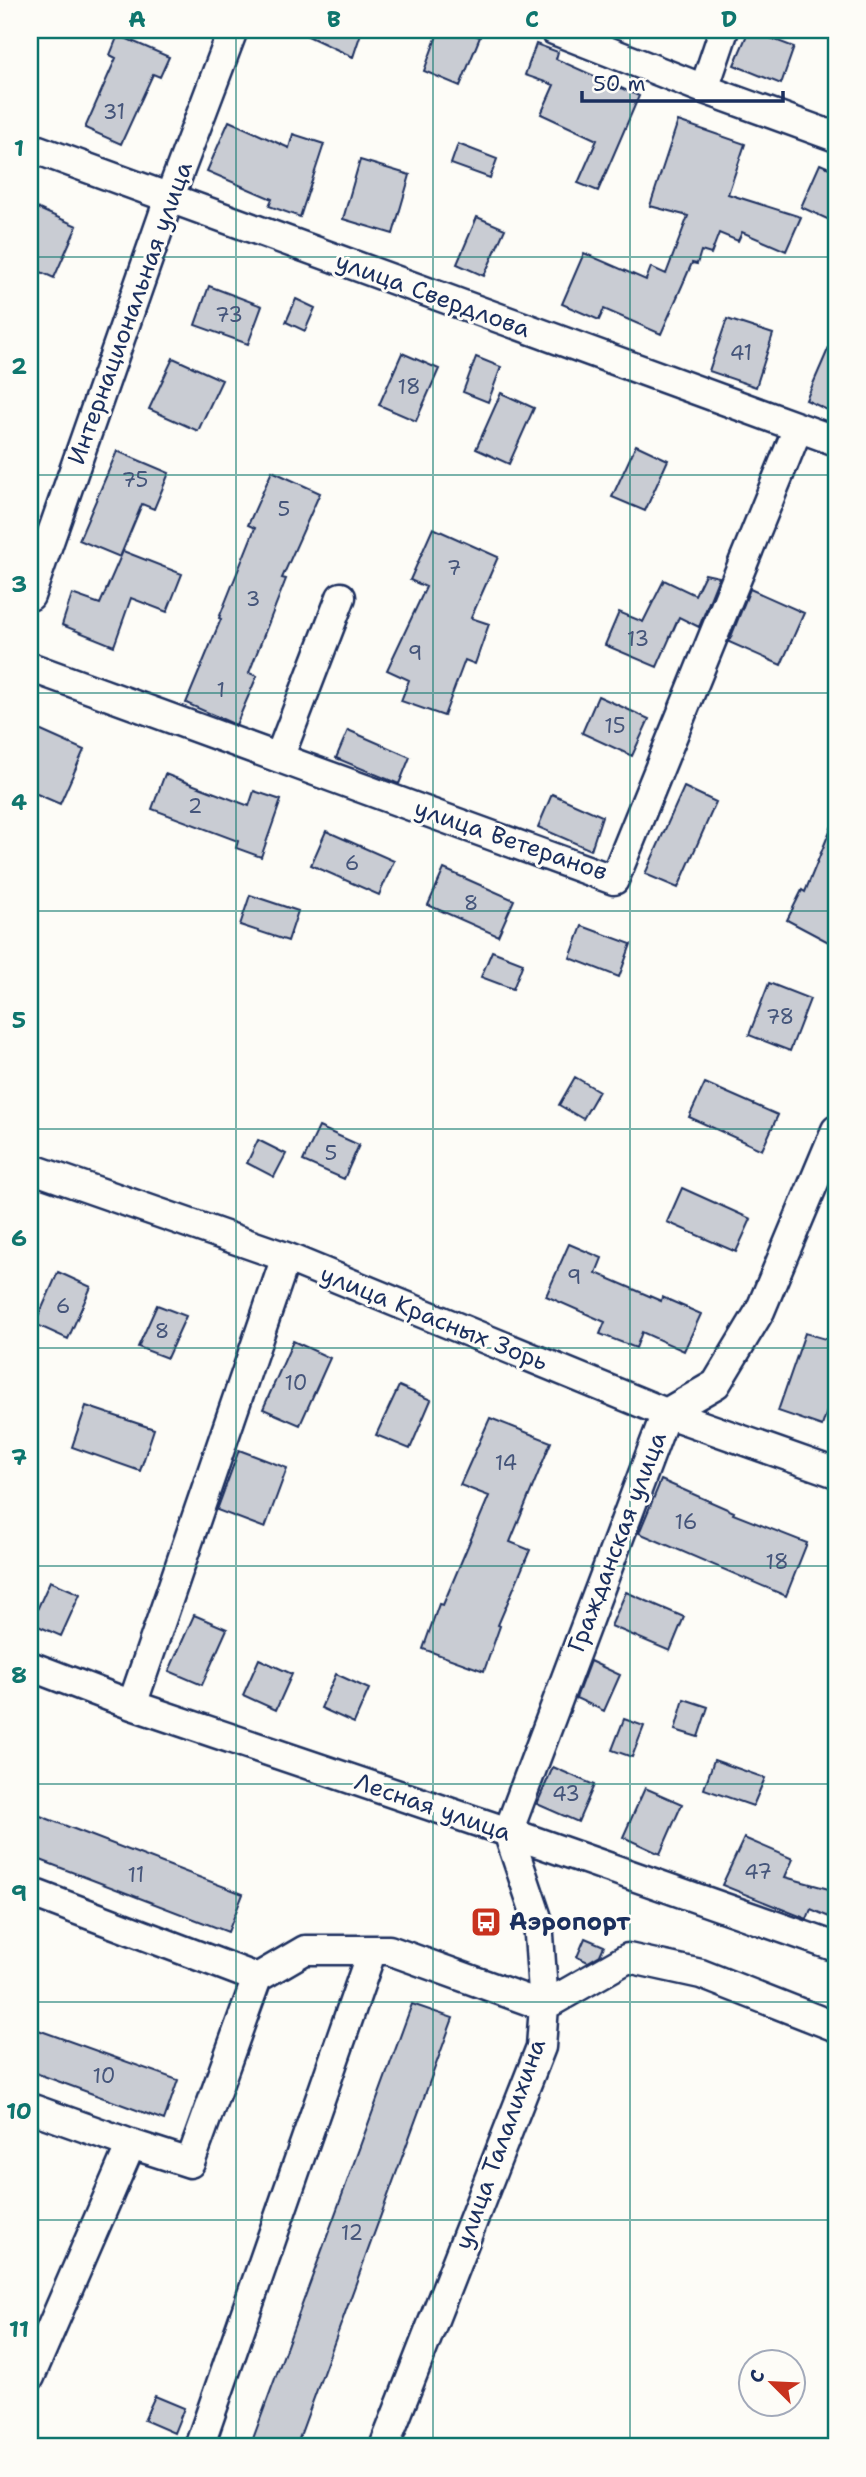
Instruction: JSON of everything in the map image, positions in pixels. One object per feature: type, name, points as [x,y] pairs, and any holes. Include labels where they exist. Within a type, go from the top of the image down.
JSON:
[{"type":"street","name":"Интернациональная улица","points":[[30,596],[169,199],[233,30]]},
{"type":"street","points":[[554,30],[836,137]]},
{"type":"street","points":[[704,89],[724,30]]},
{"type":"street","name":"улица Свердлова","points":[[30,147],[836,441]]},
{"type":"street","name":"улица Ветеранов","points":[[30,667],[614,880],[798,428]]},
{"type":"street","points":[[279,758],[341,597]]},
{"type":"street","name":"Гражданская улица","points":[[508,1832],[666,1413],[716,1384],[760,1311],[836,1130]]},
{"type":"street","name":"улица Красных Зорь","points":[[30,1168],[286,1257],[666,1413],[836,1473]]},
{"type":"street","points":[[132,1705],[286,1257]]},
{"type":"street","name":"Лесная улица","points":[[30,1666],[132,1705],[508,1832],[836,1947]]},
{"type":"street","name":"улица Талалихина","points":[[384,2447],[541,2047],[544,2006],[538,1921],[508,1832]]},
{"type":"street","points":[[30,1892],[257,1978]]},
{"type":"street","points":[[30,2108],[190,2164],[257,1978],[305,1950],[389,1950],[544,2006],[628,1958],[701,1975],[836,2027]]},
{"type":"street","points":[[199,2447],[372,1950]]},
{"type":"street","points":[[30,2377],[131,2144]]},
{"type":"building","points":[[295,30],[362,30],[353,57]]},
{"type":"building","points":[[439,30],[462,30],[480,37],[460,86],[424,71]]},
{"type":"building","points":[[749,30],[794,47],[781,84],[734,65]]},
{"type":"building","points":[[118,35],[169,57],[160,77],[153,74],[121,144],[85,128],[116,58],[110,55]]},
{"type":"building","points":[[536,44],[558,52],[556,59],[639,96],[598,191],[578,183],[597,140],[541,114],[554,85],[525,75]]},
{"type":"building","points":[[229,121],[289,148],[293,134],[324,144],[300,217],[269,206],[272,199],[207,171]]},
{"type":"building","points":[[678,121],[745,144],[728,194],[801,217],[786,251],[742,232],[738,241],[719,233],[711,254],[701,251],[697,264],[692,263],[661,334],[604,309],[599,320],[562,304],[584,253],[646,280],[651,267],[666,274],[688,216],[650,206]]},
{"type":"building","points":[[458,144],[497,159],[490,178],[451,164]]},
{"type":"building","points":[[360,160],[410,175],[393,234],[343,219]]},
{"type":"building","points":[[820,164],[836,171],[836,223],[801,207]]},
{"type":"building","points":[[30,205],[77,226],[54,278],[30,267]]},
{"type":"building","points":[[477,217],[505,229],[484,276],[457,264]]},
{"type":"building","points":[[209,286],[262,306],[248,344],[195,325]]},
{"type":"building","points":[[296,299],[315,308],[305,331],[286,322]]},
{"type":"building","points":[[727,319],[773,334],[756,387],[709,371]]},
{"type":"building","points":[[836,331],[836,414],[806,400]]},
{"type":"building","points":[[402,353],[439,369],[416,421],[379,405]]},
{"type":"building","points":[[476,357],[501,367],[488,402],[463,392]]},
{"type":"building","points":[[173,358],[222,380],[198,431],[149,409]]},
{"type":"building","points":[[501,393],[534,408],[509,464],[476,449]]},
{"type":"building","points":[[636,445],[668,460],[645,511],[612,497]]},
{"type":"building","points":[[117,451],[169,473],[154,509],[142,504],[120,557],[79,540]]},
{"type":"building","points":[[272,471],[320,493],[282,578],[286,579],[249,673],[257,676],[236,725],[186,703],[255,528],[248,525]]},
{"type":"building","points":[[433,528],[498,557],[471,618],[489,624],[475,664],[465,660],[444,716],[401,701],[409,680],[387,670],[426,587],[410,580]]},
{"type":"building","points":[[123,551],[182,574],[167,612],[131,598],[114,646],[62,625],[72,594],[100,604]]},
{"type":"building","points":[[705,574],[719,577],[699,627],[679,617],[657,667],[605,645],[619,612],[643,622],[664,580],[695,595]]},
{"type":"building","points":[[750,589],[804,613],[781,665],[729,642]]},
{"type":"building","points":[[598,696],[649,719],[632,756],[582,733]]},
{"type":"building","points":[[30,726],[84,750],[60,804],[30,791]]},
{"type":"building","points":[[348,730],[410,757],[399,784],[336,758]]},
{"type":"building","points":[[165,774],[249,806],[254,791],[281,800],[261,857],[236,848],[238,841],[152,809]]},
{"type":"building","points":[[684,787],[716,802],[678,888],[645,874]]},
{"type":"building","points":[[552,794],[602,816],[591,850],[538,827]]},
{"type":"building","points":[[836,816],[836,946],[787,920],[802,890],[805,892]]},
{"type":"building","points":[[326,831],[394,861],[379,895],[311,865]]},
{"type":"building","points":[[444,869],[514,900],[498,936],[428,905]]},
{"type":"building","points":[[250,895],[298,911],[288,941],[240,925]]},
{"type":"building","points":[[582,926],[631,944],[619,977],[570,958]]},
{"type":"building","points":[[492,951],[523,963],[513,989],[481,977]]},
{"type":"building","points":[[769,983],[810,999],[790,1051],[749,1035]]},
{"type":"building","points":[[575,1077],[599,1091],[583,1119],[559,1105]]},
{"type":"building","points":[[705,1083],[778,1115],[762,1150],[689,1117]]},
{"type":"building","points":[[319,1127],[359,1145],[344,1179],[303,1161]]},
{"type":"building","points":[[258,1140],[286,1154],[274,1177],[247,1163]]},
{"type":"building","points":[[682,1188],[751,1219],[736,1252],[667,1222]]},
{"type":"building","points":[[569,1244],[602,1258],[596,1273],[661,1301],[662,1297],[701,1314],[684,1351],[642,1332],[636,1348],[600,1334],[605,1322],[546,1296]]},
{"type":"building","points":[[58,1272],[91,1287],[68,1339],[35,1324]]},
{"type":"building","points":[[157,1305],[186,1316],[167,1358],[138,1347]]},
{"type":"building","points":[[805,1333],[836,1342],[836,1384],[822,1426],[778,1411]]},
{"type":"building","points":[[293,1341],[330,1358],[300,1425],[263,1409]]},
{"type":"building","points":[[399,1386],[431,1400],[410,1449],[376,1435]]},
{"type":"building","points":[[86,1406],[154,1429],[140,1471],[72,1447]]},
{"type":"building","points":[[490,1418],[551,1442],[510,1542],[530,1550],[498,1625],[500,1626],[484,1671],[423,1649],[439,1604],[443,1605],[489,1496],[460,1485]]},
{"type":"building","points":[[239,1450],[287,1468],[265,1528],[217,1510]]},
{"type":"building","points":[[661,1480],[734,1512],[733,1514],[807,1543],[786,1596],[639,1533]]},
{"type":"building","points":[[50,1581],[80,1594],[61,1636],[31,1623]]},
{"type":"building","points":[[626,1592],[684,1617],[670,1651],[611,1626]]},
{"type":"building","points":[[194,1615],[227,1629],[202,1685],[169,1671]]},
{"type":"building","points":[[259,1659],[292,1674],[276,1710],[243,1695]]},
{"type":"building","points":[[590,1661],[620,1675],[604,1711],[576,1698]]},
{"type":"building","points":[[336,1674],[369,1689],[354,1723],[321,1708]]},
{"type":"building","points":[[684,1699],[708,1707],[698,1737],[675,1730]]},
{"type":"building","points":[[624,1719],[644,1726],[632,1757],[612,1750]]},
{"type":"building","points":[[714,1760],[765,1778],[753,1806],[704,1789]]},
{"type":"building","points":[[553,1767],[594,1785],[578,1822],[537,1804]]},
{"type":"building","points":[[645,1788],[682,1804],[660,1854],[623,1837]]},
{"type":"building","points":[[30,1812],[243,1894],[228,1932],[30,1856]]},
{"type":"building","points":[[744,1838],[793,1859],[785,1877],[836,1891],[836,1920],[811,1909],[807,1919],[722,1885]]},
{"type":"building","points":[[585,1938],[604,1946],[600,1955],[588,1962],[577,1957]]},
{"type":"building","points":[[412,2004],[453,2018],[296,2447],[250,2447]]},
{"type":"building","points":[[30,2027],[178,2080],[164,2120],[30,2071]]},
{"type":"building","points":[[155,2396],[184,2408],[174,2433],[144,2420]]},
{"type":"place","name":"Аэропорт","points":[[486,1922]]}]
